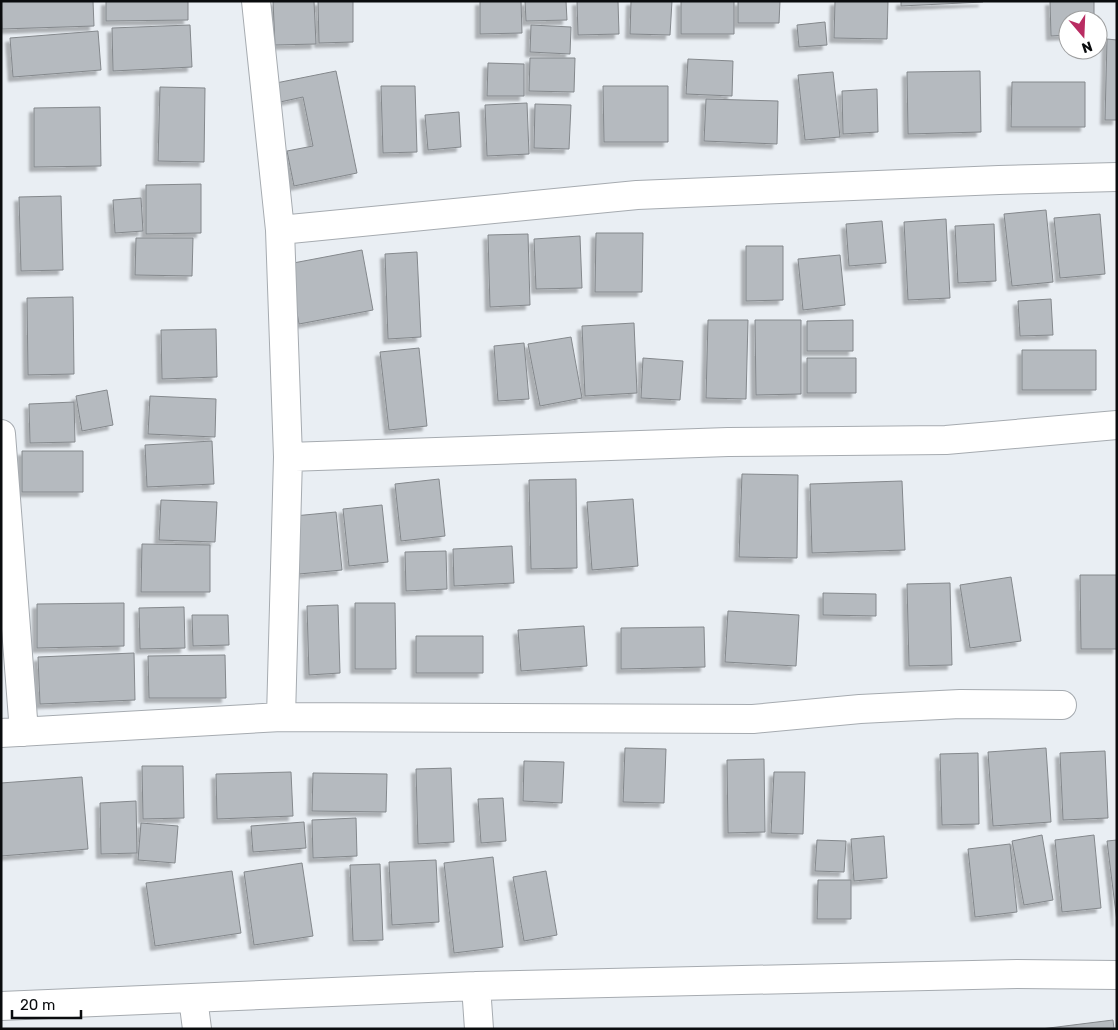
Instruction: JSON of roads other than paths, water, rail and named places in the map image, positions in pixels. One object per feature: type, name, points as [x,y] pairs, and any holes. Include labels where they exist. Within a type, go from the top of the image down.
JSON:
[{"type":"street","points":[[256,1],[280,230],[288,457],[281,717]]},
{"type":"street","points":[[280,230],[637,195],[999,180],[1117,178]]},
{"type":"street","points":[[288,457],[728,442],[946,440],[1117,425]]},
{"type":"street","points":[[1,434],[13,733],[281,717],[753,719],[860,709],[960,704],[1062,705]]},
{"type":"street","points":[[1,1006],[476,986],[1017,974],[1117,975]]},
{"type":"street","points":[[476,986],[479,1029]]},
{"type":"street","points":[[193,998],[197,1029]]}]
